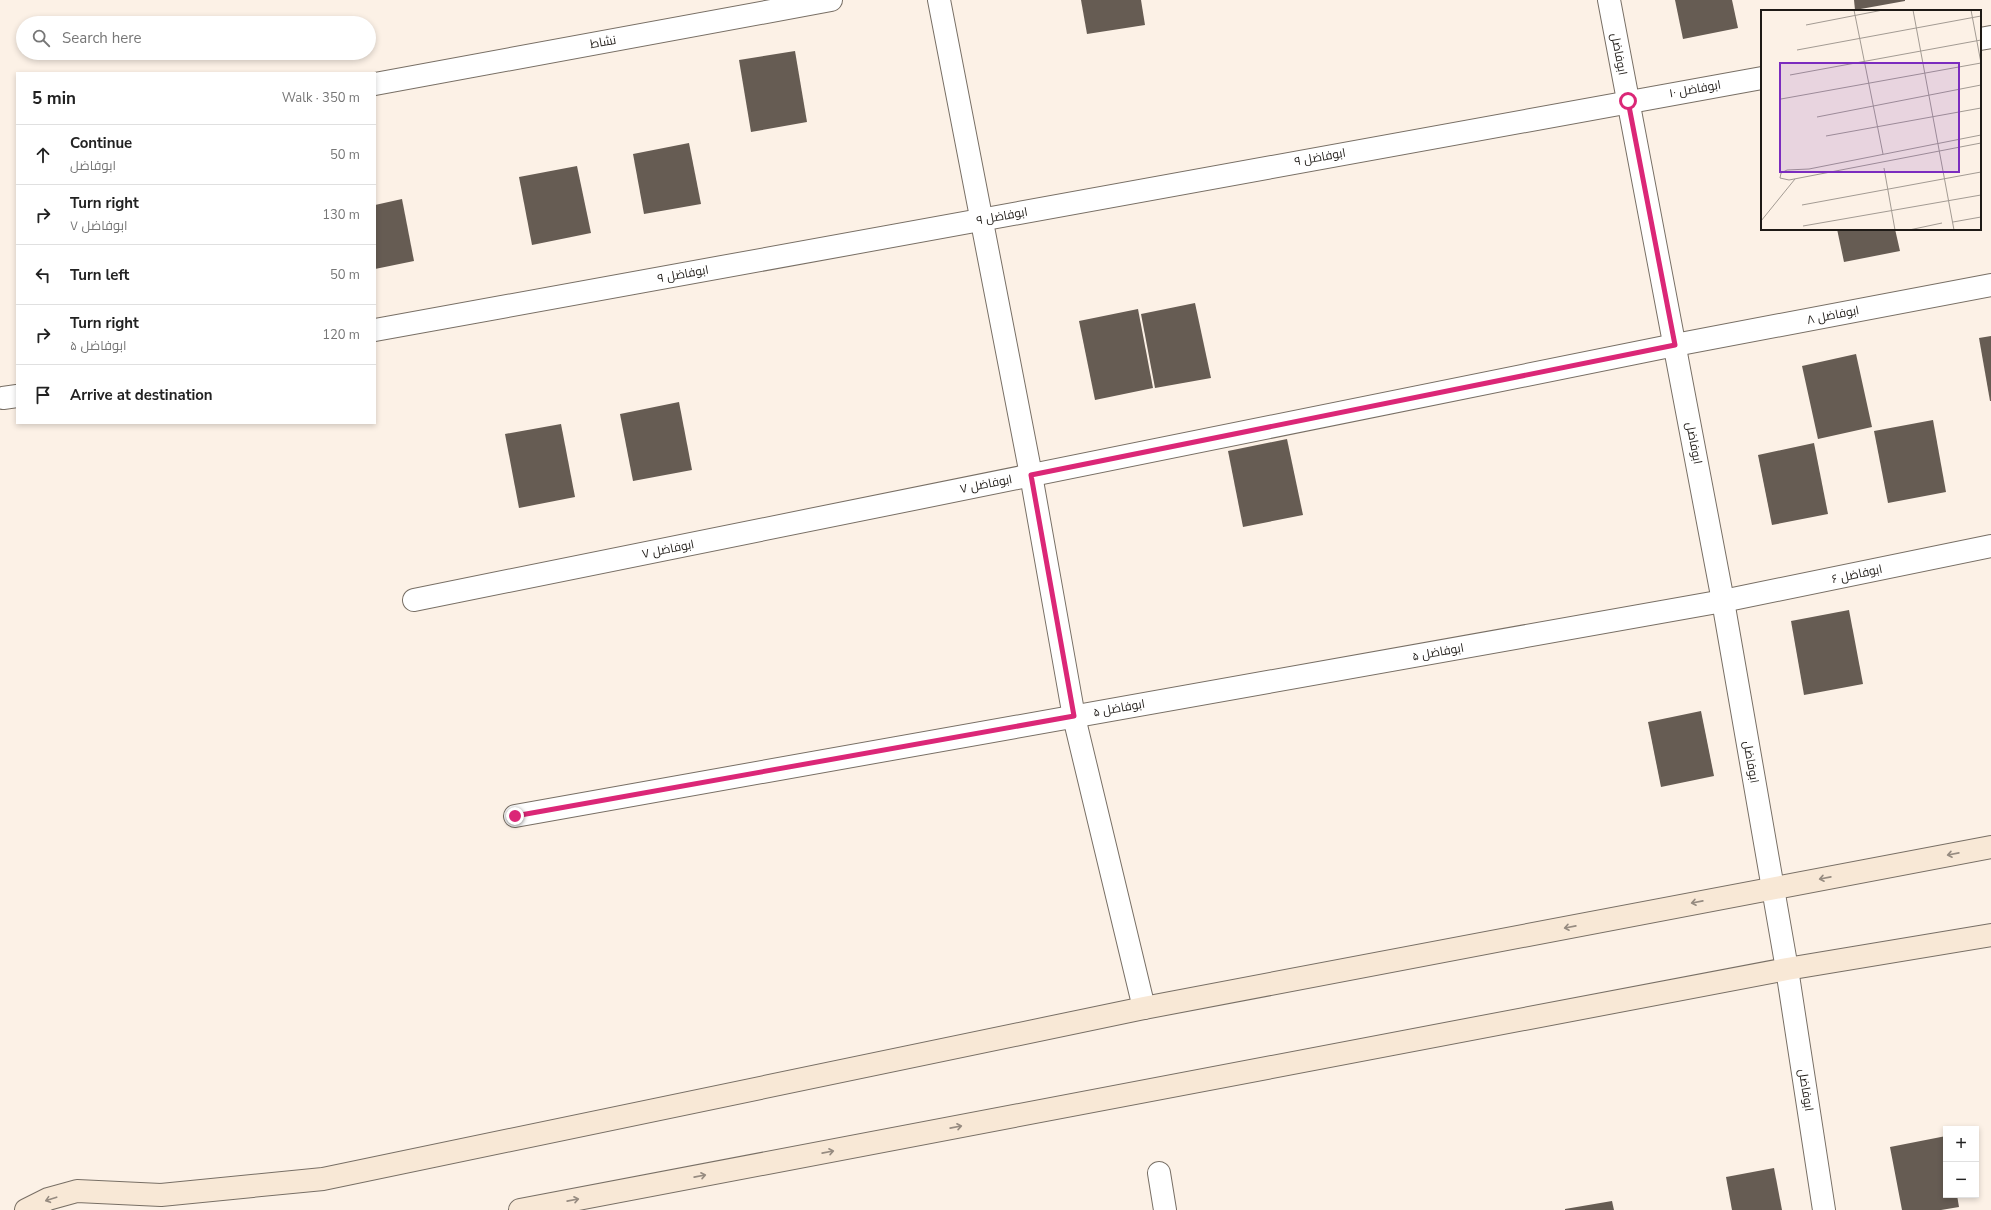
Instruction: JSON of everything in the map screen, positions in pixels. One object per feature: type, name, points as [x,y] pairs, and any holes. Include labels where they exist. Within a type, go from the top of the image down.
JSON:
[{"type":"main road","points":[[26,1210],[48,1199],[77,1191],[161,1195],[323,1179],[1144,1008],[1991,847]]},
{"type":"main road","points":[[520,1210],[1787,969],[1991,935]]},
{"type":"street","name":"نشاط","points":[[376,84],[831,0]]},
{"type":"street","points":[[939,0],[1031,475],[1074,716],[1144,1008]]},
{"type":"street","name":"ابوفاضل","points":[[1609,0],[1723,601],[1787,969],[1824,1210]]},
{"type":"street","points":[[1981,39],[1991,37]]},
{"type":"street","name":"ابوفاضل ۱۰","points":[[1628,101],[1761,78]]},
{"type":"street","name":"ابوفاضل ۹","points":[[376,330],[1628,101]]},
{"type":"street","name":"ابوفاضل ۸","points":[[1675,345],[1991,285]]},
{"type":"street","name":"ابوفاضل ۷","points":[[414,600],[1675,345]]},
{"type":"street","name":"ابوفاضل ۶","points":[[1723,601],[1991,546]]},
{"type":"street","name":"ابوفاضل ۵","points":[[515,816],[1723,601]]},
{"type":"street","points":[[1159,1173],[1166,1210]]},
{"type":"building","points":[[1081,0],[1141,0],[1145,25],[1087,34]]},
{"type":"building","points":[[1675,0],[1732,0],[1738,28],[1683,39]]},
{"type":"building","points":[[1854,0],[1905,0],[1905,1],[1855,10]]},
{"type":"building","points":[[795,51],[807,122],[751,132],[739,60]]},
{"type":"building","points":[[689,143],[701,204],[644,214],[633,154]]},
{"type":"building","points":[[577,166],[591,233],[532,245],[519,177]]},
{"type":"building","points":[[402,199],[414,261],[376,269],[376,205]]},
{"type":"building","points":[[1837,230],[1895,230],[1900,251],[1844,262]]},
{"type":"building","points":[[1195,303],[1211,378],[1155,388],[1141,314]]},
{"type":"building","points":[[1138,309],[1153,388],[1095,400],[1079,321]]},
{"type":"building","points":[[1991,336],[1991,401],[1990,401],[1979,338]]},
{"type":"building","points":[[1856,354],[1872,427],[1818,439],[1802,366]]},
{"type":"building","points":[[679,402],[692,470],[633,481],[620,414]]},
{"type":"building","points":[[1933,420],[1946,492],[1888,503],[1874,431]]},
{"type":"building","points":[[561,424],[575,497],[519,508],[505,434]]},
{"type":"building","points":[[1287,439],[1303,515],[1243,527],[1228,451]]},
{"type":"building","points":[[1814,443],[1828,514],[1772,525],[1758,455]]},
{"type":"building","points":[[1849,610],[1863,684],[1804,695],[1791,621]]},
{"type":"building","points":[[1701,711],[1714,776],[1661,787],[1648,722]]},
{"type":"building","points":[[1943,1137],[1943,1198],[1958,1198],[1959,1207],[1941,1210],[1902,1210],[1890,1147]]},
{"type":"building","points":[[1774,1168],[1782,1210],[1732,1210],[1726,1177]]},
{"type":"building","points":[[1612,1201],[1614,1210],[1565,1210],[1565,1209]]},
{"type":"route","points":[[515,816],[1074,716],[1031,475],[1675,345],[1628,101]]}]
